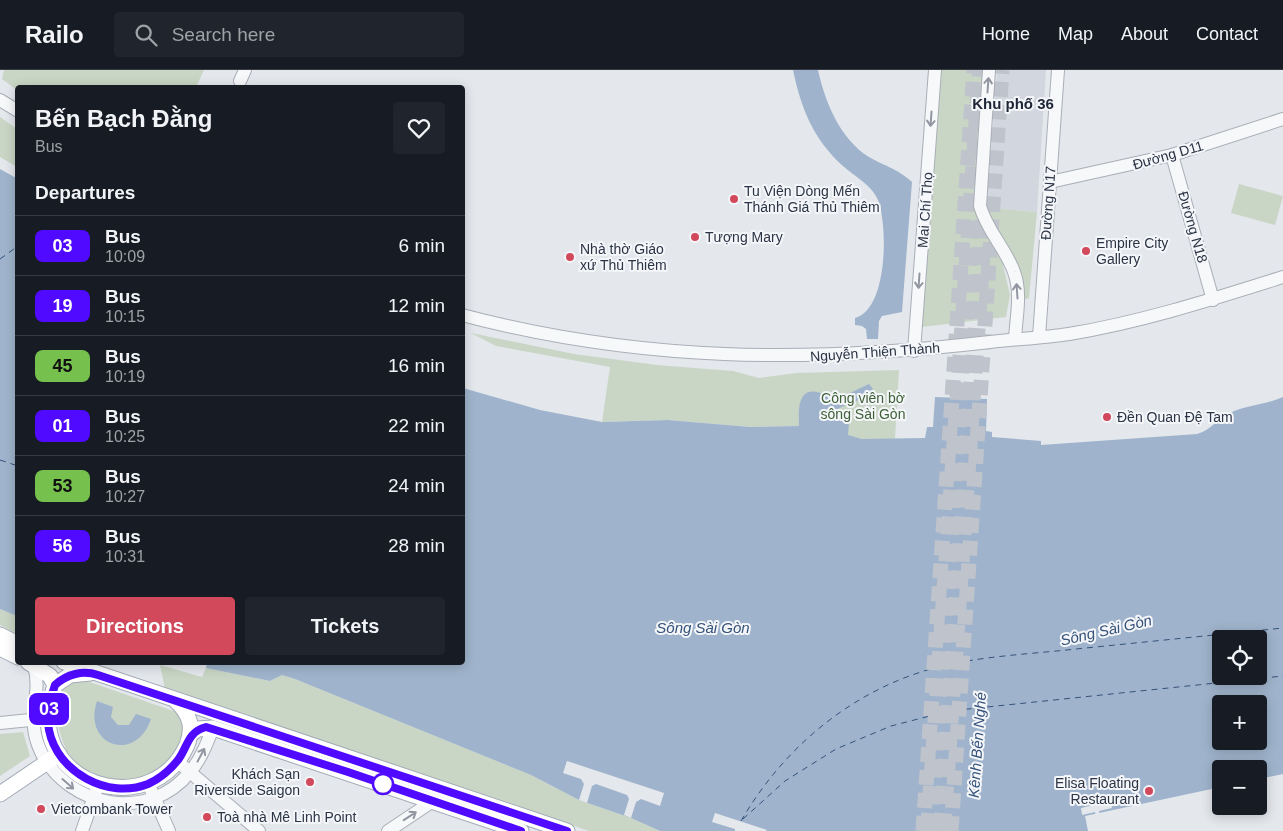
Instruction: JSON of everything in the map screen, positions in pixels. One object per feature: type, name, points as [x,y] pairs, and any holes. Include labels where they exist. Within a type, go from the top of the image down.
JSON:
[{"type":"main road","points":[[0,635],[15,642]]},
{"type":"main road","points":[[0,648],[15,656]]},
{"type":"main road","points":[[33,665],[50,676],[55,685],[48,718],[53,758],[76,772],[96,792],[130,788],[148,783],[164,774],[177,761],[191,734],[198,730],[213,728],[521,831]]},
{"type":"main road","points":[[71,665],[567,831]]},
{"type":"main road","points":[[55,685],[70,675],[91,673]]},
{"type":"main road","points":[[175,700],[188,715],[191,734]]},
{"type":"main road","points":[[0,794],[53,758]]},
{"type":"street","name":"Mai Chí Thọ","points":[[914,351],[935,70]]},
{"type":"street","points":[[989,70],[980,206],[988,226],[1014,273],[1018,290],[1015,339]]},
{"type":"street","name":"Đường N17","points":[[1039,337],[1058,70]]},
{"type":"street","points":[[0,100],[15,109]]},
{"type":"street","name":"Đường D11","points":[[1050,182],[1172,155],[1283,119]]},
{"type":"street","name":"Đường N18","points":[[1172,155],[1213,300]]},
{"type":"street","name":"Nguyễn Thiện Thành","points":[[465,315],[554,335],[673,351],[793,356],[914,351],[1039,337],[1103,327],[1213,300],[1283,277]]},
{"type":"street","points":[[31,665],[37,681],[32,719],[38,743],[53,758]]},
{"type":"street","points":[[0,723],[48,718]]},
{"type":"street","points":[[82,831],[96,792],[120,804],[143,802],[170,790],[190,772],[213,728]]},
{"type":"street","points":[[177,761],[259,831]]},
{"type":"street","points":[[148,783],[169,831]]},
{"type":"street","points":[[388,831],[433,801]]},
{"type":"shaded area","points":[[997,70],[1046,70],[1037,212],[989,208],[988,190]]},
{"type":"green space","points":[[4,70],[204,70],[197,85],[15,85],[15,89],[2,79]]},
{"type":"green space","points":[[940,70],[985,70],[978,217],[1002,261],[1010,295],[1006,317],[922,327]]},
{"type":"green space","points":[[0,117],[15,128],[15,166],[0,157]]},
{"type":"green space","points":[[1239,184],[1283,196],[1275,225],[1231,213]]},
{"type":"green space","points":[[989,208],[1037,212],[1029,298],[1023,300],[1021,274],[989,214]]},
{"type":"green space","name":"Công viên bờ sông Sài Gòn","points":[[471,333],[574,354],[657,365],[733,371],[759,378],[797,373],[899,370],[895,439],[862,439],[799,426],[750,427],[668,420],[602,422],[610,367],[496,346]]},
{"type":"green space","points":[[0,609],[15,615],[15,633],[0,625]]},
{"type":"green space","points":[[160,665],[202,677],[206,668],[270,681],[282,675],[295,679],[531,775],[579,800],[631,818],[660,831],[589,831],[165,689]]},
{"type":"green space","points":[[74,680],[84,680],[179,713],[185,722],[183,730],[175,750],[161,767],[149,775],[137,779],[125,781],[112,780],[92,774],[73,760],[59,730],[57,706],[59,695],[64,686]]},
{"type":"green space","points":[[23,732],[30,756],[0,776],[0,734]]},
{"type":"water","points":[[793,70],[818,70],[825,95],[835,119],[850,140],[869,157],[895,170],[912,182],[902,312],[882,316],[879,321],[878,339],[867,339],[866,329],[855,325],[855,318],[866,311],[874,299],[883,265],[883,228],[878,200],[867,185],[833,156],[816,134],[804,110]]},
{"type":"water","points":[[0,169],[15,177],[15,615],[0,609]]},
{"type":"water","name":"Sông Sài Gòn","points":[[869,384],[873,389],[861,399],[833,412],[849,422],[848,435],[862,439],[925,438],[927,427],[933,427],[935,397],[987,399],[986,431],[992,432],[992,437],[1041,441],[1041,445],[1197,434],[1206,430],[1225,415],[1236,410],[1283,397],[1283,774],[1267,777],[1267,760],[1212,760],[1212,789],[1085,816],[1088,831],[660,831],[631,818],[579,800],[531,775],[295,679],[282,675],[270,681],[206,668],[206,665],[465,665],[465,389],[540,410],[602,422],[668,420],[750,427],[799,426],[800,403],[805,394],[810,392],[817,392],[839,402],[848,394]]},
{"type":"water","points":[[97,701],[113,707],[111,717],[118,725],[129,725],[136,714],[151,719],[144,733],[134,742],[123,745],[113,744],[104,738],[97,729],[94,717]]},
{"type":"pier","points":[[567,761],[664,793],[660,806],[641,799],[636,802],[631,818],[624,815],[629,799],[627,795],[596,784],[592,786],[587,803],[579,800],[584,784],[581,779],[563,773]]},
{"type":"pier","points":[[1111,801],[1112,808],[1099,811],[1100,816],[1096,816],[1095,812],[1082,815],[1081,808]]},
{"type":"pier","points":[[715,813],[767,830],[735,831],[735,829],[712,822]]},
{"type":"ferry route","points":[[0,259],[15,248]]},
{"type":"ferry route","points":[[0,460],[15,465]]},
{"type":"ferry route","points":[[741,821],[783,763],[808,738],[866,696],[898,681],[931,669],[981,659],[1283,628]]},
{"type":"ferry route","points":[[743,819],[785,781],[836,749],[891,726],[949,711],[1283,676]]},
{"type":"tunnel","points":[[923,831],[974,70]]},
{"type":"tunnel","points":[[929,831],[981,70]]},
{"type":"tunnel","points":[[951,831],[1002,70]]},
{"type":"tunnel","points":[[942,831],[985,205]]},
{"type":"bus line","name":"03","points":[[521,831],[348,772],[206,727],[191,734],[183,753],[169,770],[159,778],[139,787],[109,788],[98,785],[76,772],[59,754],[49,732],[50,701],[55,685],[61,680],[70,675],[91,673],[352,758],[567,831]]},
{"type":"place","name":"Tu Viện Dòng Mến Thánh Giá Thủ Thiêm","points":[[734,199]]},
{"type":"place","name":"Tượng Mary","points":[[695,237]]},
{"type":"place","name":"Empire City Gallery","points":[[1086,251]]},
{"type":"place","name":"Nhà thờ Giáo xứ Thủ Thiêm","points":[[570,257]]},
{"type":"place","name":"Đền Quan Đệ Tam","points":[[1107,417]]},
{"type":"place","name":"Khách Sạn Riverside Saigon","points":[[310,782]]},
{"type":"place","name":"Elisa Floating Restaurant","points":[[1149,791]]},
{"type":"place","name":"Vietcombank Tower","points":[[41,809]]},
{"type":"place","name":"Toà nhà Mê Linh Point","points":[[207,817]]},
{"type":"district","name":"Khu phố 36","points":[[1013,103]]},
{"type":"water label","name":"Kênh Bến Nghé","points":[[977,745]]}]
